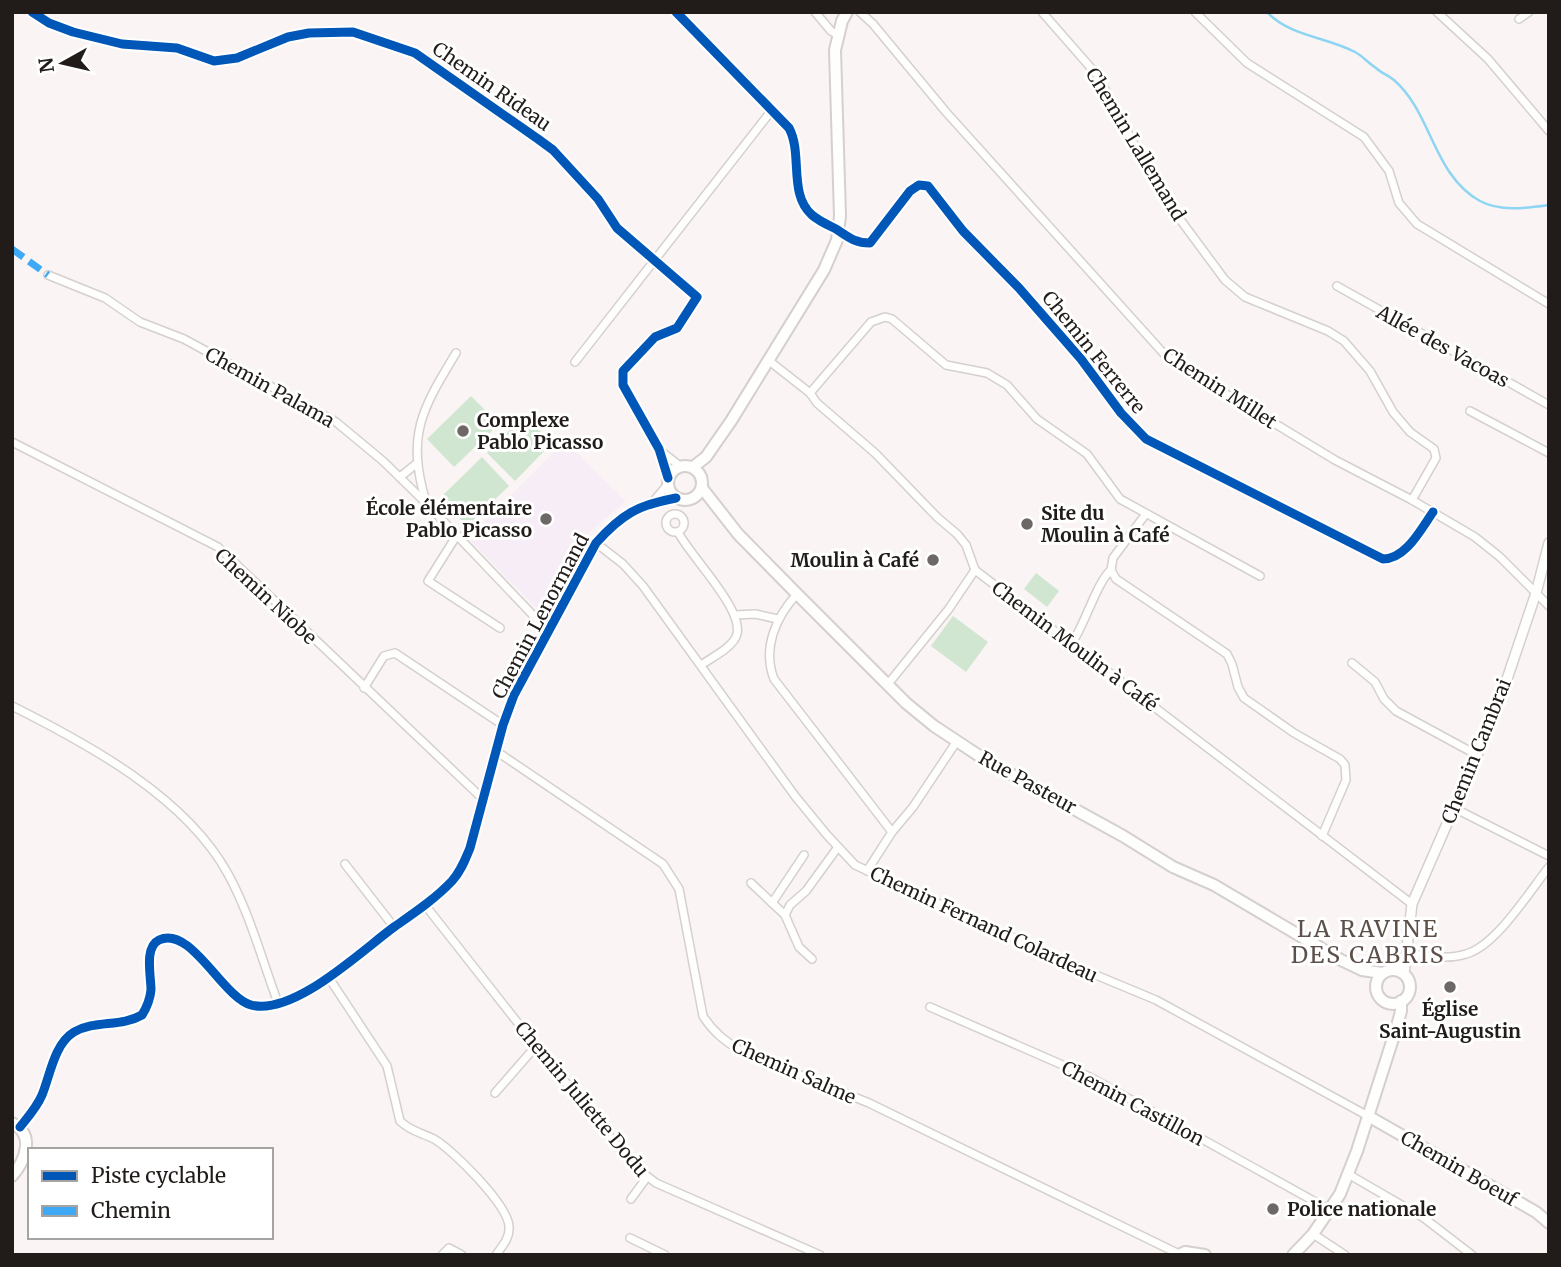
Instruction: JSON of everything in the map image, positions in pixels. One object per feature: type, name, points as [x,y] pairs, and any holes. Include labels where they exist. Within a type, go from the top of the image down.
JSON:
[{"type":"main road","points":[[697,471],[680,466],[675,469],[668,481],[676,498],[693,499],[702,488],[697,471],[834,252],[839,231],[835,79],[838,34],[847,12]]},
{"type":"main road","name":"Rue Pasteur","points":[[702,488],[738,534],[888,684],[934,726],[987,761],[1362,970],[1376,984]]},
{"type":"main road","name":"Rue Pasteur","points":[[693,499],[738,534]]},
{"type":"main road","name":"Rue Pasteur","points":[[1362,970],[1393,972]]},
{"type":"main road","points":[[1293,1255],[1313,1234],[1330,1210],[1348,1174],[1401,1011],[1396,1003],[1378,995],[1376,984],[1393,972],[1409,982],[1409,991],[1396,1003]]},
{"type":"main road","name":"Chemin Boeuf","points":[[1368,1116],[1536,1212],[1549,1223]]},
{"type":"main road","points":[[12,1176],[25,1155],[26,1139],[16,1125]]},
{"type":"main road","points":[[1179,1255],[1185,1252],[1205,1255]]},
{"type":"street","name":"Chemin Rideau","points":[[32,12],[49,23],[73,32],[122,44],[177,48],[214,61],[237,58],[288,37],[309,33],[354,32],[415,53],[552,150],[598,200],[617,228],[697,297],[677,328],[655,337],[622,371],[623,385],[659,449]]},
{"type":"street","points":[[676,12],[789,128],[794,138],[803,203],[814,217],[839,231]]},
{"type":"street","points":[[815,12],[831,31],[838,34]]},
{"type":"street","name":"Chemin Millet","points":[[860,12],[873,23],[946,112],[1165,355],[1335,460],[1412,500],[1488,546],[1549,607]]},
{"type":"street","name":"Chemin Lallemand","points":[[1042,12],[1098,76],[1160,191],[1225,280],[1245,298],[1328,331],[1344,341],[1370,371],[1393,412],[1410,432],[1434,449],[1436,458],[1412,500]]},
{"type":"street","points":[[1195,12],[1247,63],[1364,137],[1389,171],[1399,204],[1418,224],[1549,304]]},
{"type":"street","points":[[1437,12],[1488,58],[1549,131]]},
{"type":"street","points":[[1519,19],[1529,12]]},
{"type":"street","points":[[575,362],[772,110]]},
{"type":"street","name":"Chemin Ferrerre","points":[[839,231],[858,243],[870,243],[910,191],[919,185],[928,186],[963,231],[1019,288],[1072,349],[1121,414],[1146,439],[1383,559],[1399,555],[1416,537],[1433,512]]},
{"type":"street","name":"Chemin Palama","points":[[48,275],[105,298],[140,321],[184,339],[336,422],[400,477],[549,632]]},
{"type":"street","name":"Allée des Vacoas","points":[[1337,286],[1549,405]]},
{"type":"street","points":[[810,393],[871,322],[885,317],[892,319],[946,365],[987,373],[1007,385],[1037,419],[1087,454],[1120,499],[1260,576]]},
{"type":"street","points":[[426,503],[416,464],[419,426],[431,395],[456,353]]},
{"type":"street","name":"Chemin Moulin à Café","points":[[768,360],[810,393],[817,403],[875,453],[957,534],[966,545],[975,570],[1412,904]]},
{"type":"street","points":[[1470,411],[1549,453]]},
{"type":"street","name":"Chemin Niobe","points":[[12,443],[218,548],[484,800]]},
{"type":"street","points":[[659,449],[680,466]]},
{"type":"street","points":[[659,449],[668,481]]},
{"type":"street","points":[[400,477],[416,464]]},
{"type":"street","name":"Chemin Lenormand","points":[[652,502],[668,481]]},
{"type":"street","name":"Chemin Lenormand","points":[[16,1125],[41,1098],[56,1057],[71,1034],[96,1024],[125,1022],[142,1015],[149,1003],[151,991],[151,949],[158,940],[168,938],[184,943],[243,1001],[253,1005],[278,1003],[302,994],[329,978],[425,905],[453,880],[463,867],[514,695],[596,543],[612,525],[631,511],[652,502],[676,498]]},
{"type":"street","points":[[1145,515],[1113,558],[1111,570],[1116,579],[1222,649],[1230,658],[1238,687],[1248,702],[1294,733],[1340,759],[1345,765],[1346,780],[1322,836]]},
{"type":"street","points":[[678,532],[735,615],[737,634],[732,643],[701,665]]},
{"type":"street","points":[[457,536],[428,581],[500,628]]},
{"type":"street","name":"Chemin Fernand Colardeau","points":[[596,543],[634,575],[795,796],[848,859],[867,871],[1079,968],[1156,1000],[1368,1116]]},
{"type":"street","name":"Chemin Cambrai","points":[[1393,972],[1405,955],[1412,904],[1476,755],[1536,593],[1549,543]]},
{"type":"street","points":[[888,684],[940,620],[975,570]]},
{"type":"street","points":[[1072,643],[1088,616],[1105,575],[1111,570]]},
{"type":"street","points":[[797,594],[783,609],[769,653],[774,679],[892,832]]},
{"type":"street","points":[[735,615],[755,614],[778,620]]},
{"type":"street","points":[[365,688],[384,656],[395,653],[503,726]]},
{"type":"street","points":[[1352,663],[1375,682],[1384,699],[1395,711],[1476,755]]},
{"type":"street","points":[[12,706],[95,750],[158,796],[207,842],[227,873],[243,906],[278,1003]]},
{"type":"street","points":[[867,871],[892,832],[914,807],[957,741]]},
{"type":"street","name":"Chemin Salme","points":[[496,751],[650,854],[667,869],[679,889],[703,1016],[722,1039],[741,1051],[869,1103],[1179,1255]]},
{"type":"street","points":[[1454,808],[1549,856]]},
{"type":"street","points":[[785,915],[790,905],[806,891],[838,847]]},
{"type":"street","points":[[772,903],[804,855]]},
{"type":"street","points":[[345,864],[394,927]]},
{"type":"street","points":[[1405,955],[1464,955],[1478,950],[1491,940],[1549,867]]},
{"type":"street","points":[[751,883],[785,915],[799,947],[812,959]]},
{"type":"street","name":"Chemin Juliette Dodu","points":[[425,905],[634,1166],[647,1177],[732,1218],[820,1255]]},
{"type":"street","points":[[329,978],[387,1066],[400,1121],[433,1139],[454,1155],[502,1208],[509,1227],[508,1239],[496,1255]]},
{"type":"street","name":"Chemin Castillon","points":[[930,1007],[1090,1077],[1330,1210]]},
{"type":"street","points":[[495,1093],[536,1046]]},
{"type":"street","points":[[1348,1174],[1424,1218],[1472,1255]]},
{"type":"street","points":[[631,1199],[647,1177]]},
{"type":"street","points":[[1313,1234],[1345,1255]]},
{"type":"street","points":[[630,1238],[665,1255]]},
{"type":"street","points":[[442,1255],[449,1248],[462,1255]]},
{"type":"shaded area","name":"École élémentaire Pablo Picasso","points":[[565,441],[626,501],[584,537],[540,612],[468,538]]},
{"type":"green space","name":"Complexe Pablo Picasso","points":[[471,396],[499,424],[454,467],[427,439]]},
{"type":"green space","points":[[524,415],[552,443],[515,481],[487,453]]},
{"type":"green space","points":[[482,457],[509,486],[467,526],[440,498]]},
{"type":"green space","points":[[1036,573],[1059,591],[1047,607],[1024,589]]},
{"type":"green space","points":[[953,616],[988,642],[966,672],[931,646]]},
{"type":"waterway","points":[[1267,12],[1286,26],[1361,55],[1394,80],[1417,109],[1452,176],[1464,190],[1480,201],[1505,208],[1549,205]]},
{"type":"marked path","points":[[12,249],[48,275]]},
{"type":"cycle path","points":[[32,12],[49,23],[73,32],[122,44],[177,48],[214,61],[237,58],[288,37],[309,33],[353,32],[415,53],[538,139],[553,150],[598,199],[617,228],[697,297],[677,328],[655,337],[623,371],[623,385],[659,449],[668,478]]},
{"type":"cycle path","points":[[676,12],[789,128],[795,150],[800,196],[812,215],[852,239],[870,243],[910,191],[919,185],[928,186],[963,231],[1019,288],[1081,359],[1121,413],[1146,439],[1383,559],[1391,558],[1406,549],[1433,512]]},
{"type":"cycle path","points":[[20,1127],[40,1099],[57,1052],[67,1037],[82,1028],[125,1021],[142,1015],[151,994],[151,949],[159,940],[171,938],[183,943],[240,999],[251,1005],[268,1006],[287,1001],[326,979],[445,888],[458,873],[470,848],[503,725],[514,695],[596,543],[632,512],[676,498]]},
{"type":"place","name":"Complexe Pablo Picasso","points":[[463,431]]},
{"type":"place","name":"École élémentaire Pablo Picasso","points":[[546,519]]},
{"type":"place","name":"Site du Moulin à Café","points":[[1027,524]]},
{"type":"place","name":"Moulin à Café","points":[[933,560]]},
{"type":"place","name":"Église Saint-Augustin","points":[[1450,987]]},
{"type":"place","name":"Police nationale","points":[[1273,1209]]},
{"type":"district","name":"LA RAVINE DES CABRIS","points":[[1368,941]]}]
